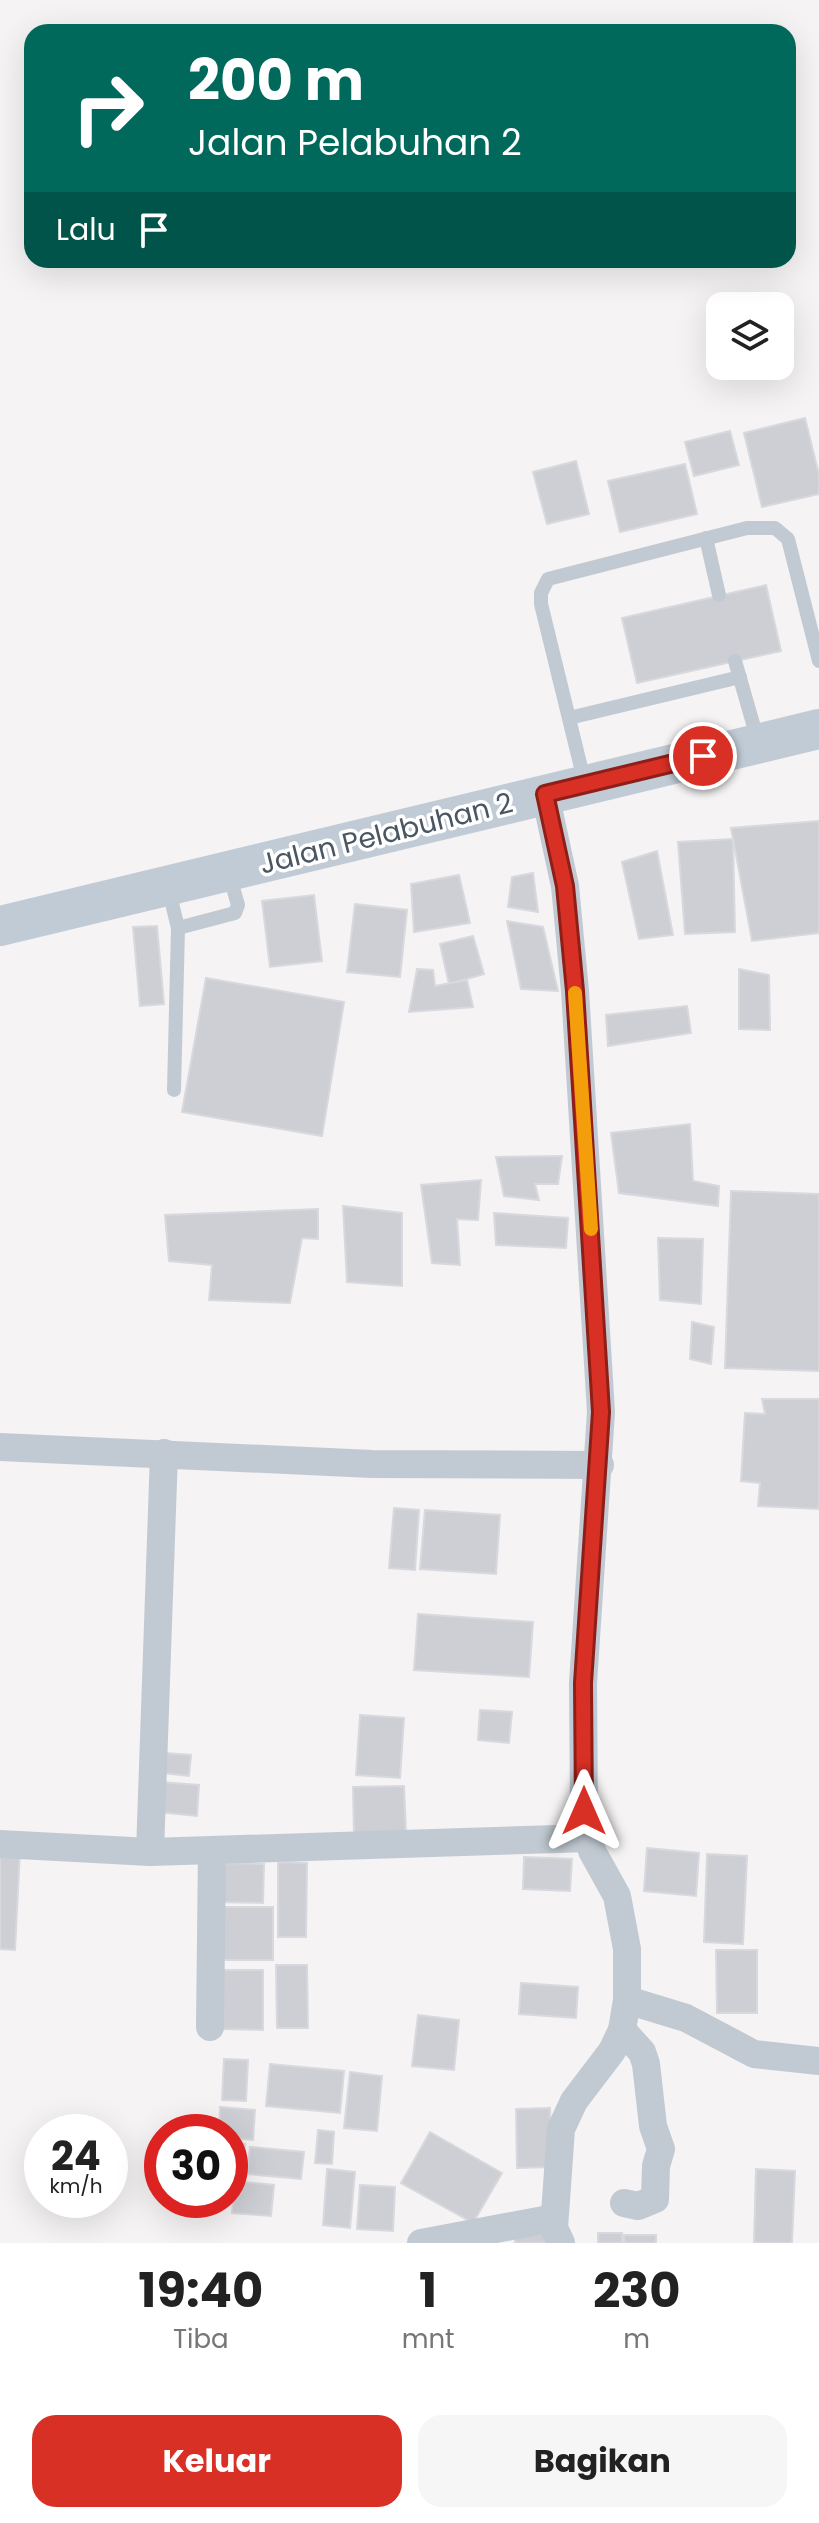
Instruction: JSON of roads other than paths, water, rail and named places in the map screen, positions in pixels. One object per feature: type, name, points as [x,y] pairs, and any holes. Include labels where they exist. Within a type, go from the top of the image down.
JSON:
[{"type":"main road","name":"Jalan Pelabuhan 2","points":[[0,926],[819,729]]},
{"type":"street","points":[[421,2243],[558,2230],[561,2129],[574,2101],[612,2051],[622,2030],[627,2000],[624,1923],[617,1896],[589,1838],[584,1811],[583,1683],[600,1465],[600,1384],[575,991],[565,886],[545,794]]},
{"type":"street","points":[[0,1447],[372,1464],[600,1465]]},
{"type":"street","points":[[150,1852],[164,1453]]},
{"type":"street","points":[[0,1844],[150,1852],[589,1838]]},
{"type":"street","points":[[210,2027],[212,1850]]},
{"type":"street","points":[[627,2000],[686,2018],[754,2054],[819,2061]]},
{"type":"street","points":[[622,2030],[642,2052],[646,2064],[653,2126],[661,2149],[656,2166],[655,2199],[638,2206],[624,2203]]},
{"type":"lane","points":[[585,785],[541,604],[541,593],[548,579],[747,528],[764,527],[782,532],[788,539],[819,661]]},
{"type":"lane","points":[[706,538],[719,595]]},
{"type":"lane","points":[[735,661],[759,743]]},
{"type":"lane","points":[[569,718],[740,677]]},
{"type":"lane","points":[[178,928],[235,913],[238,905],[229,872]]},
{"type":"lane","points":[[168,887],[178,928],[174,1090]]}]
